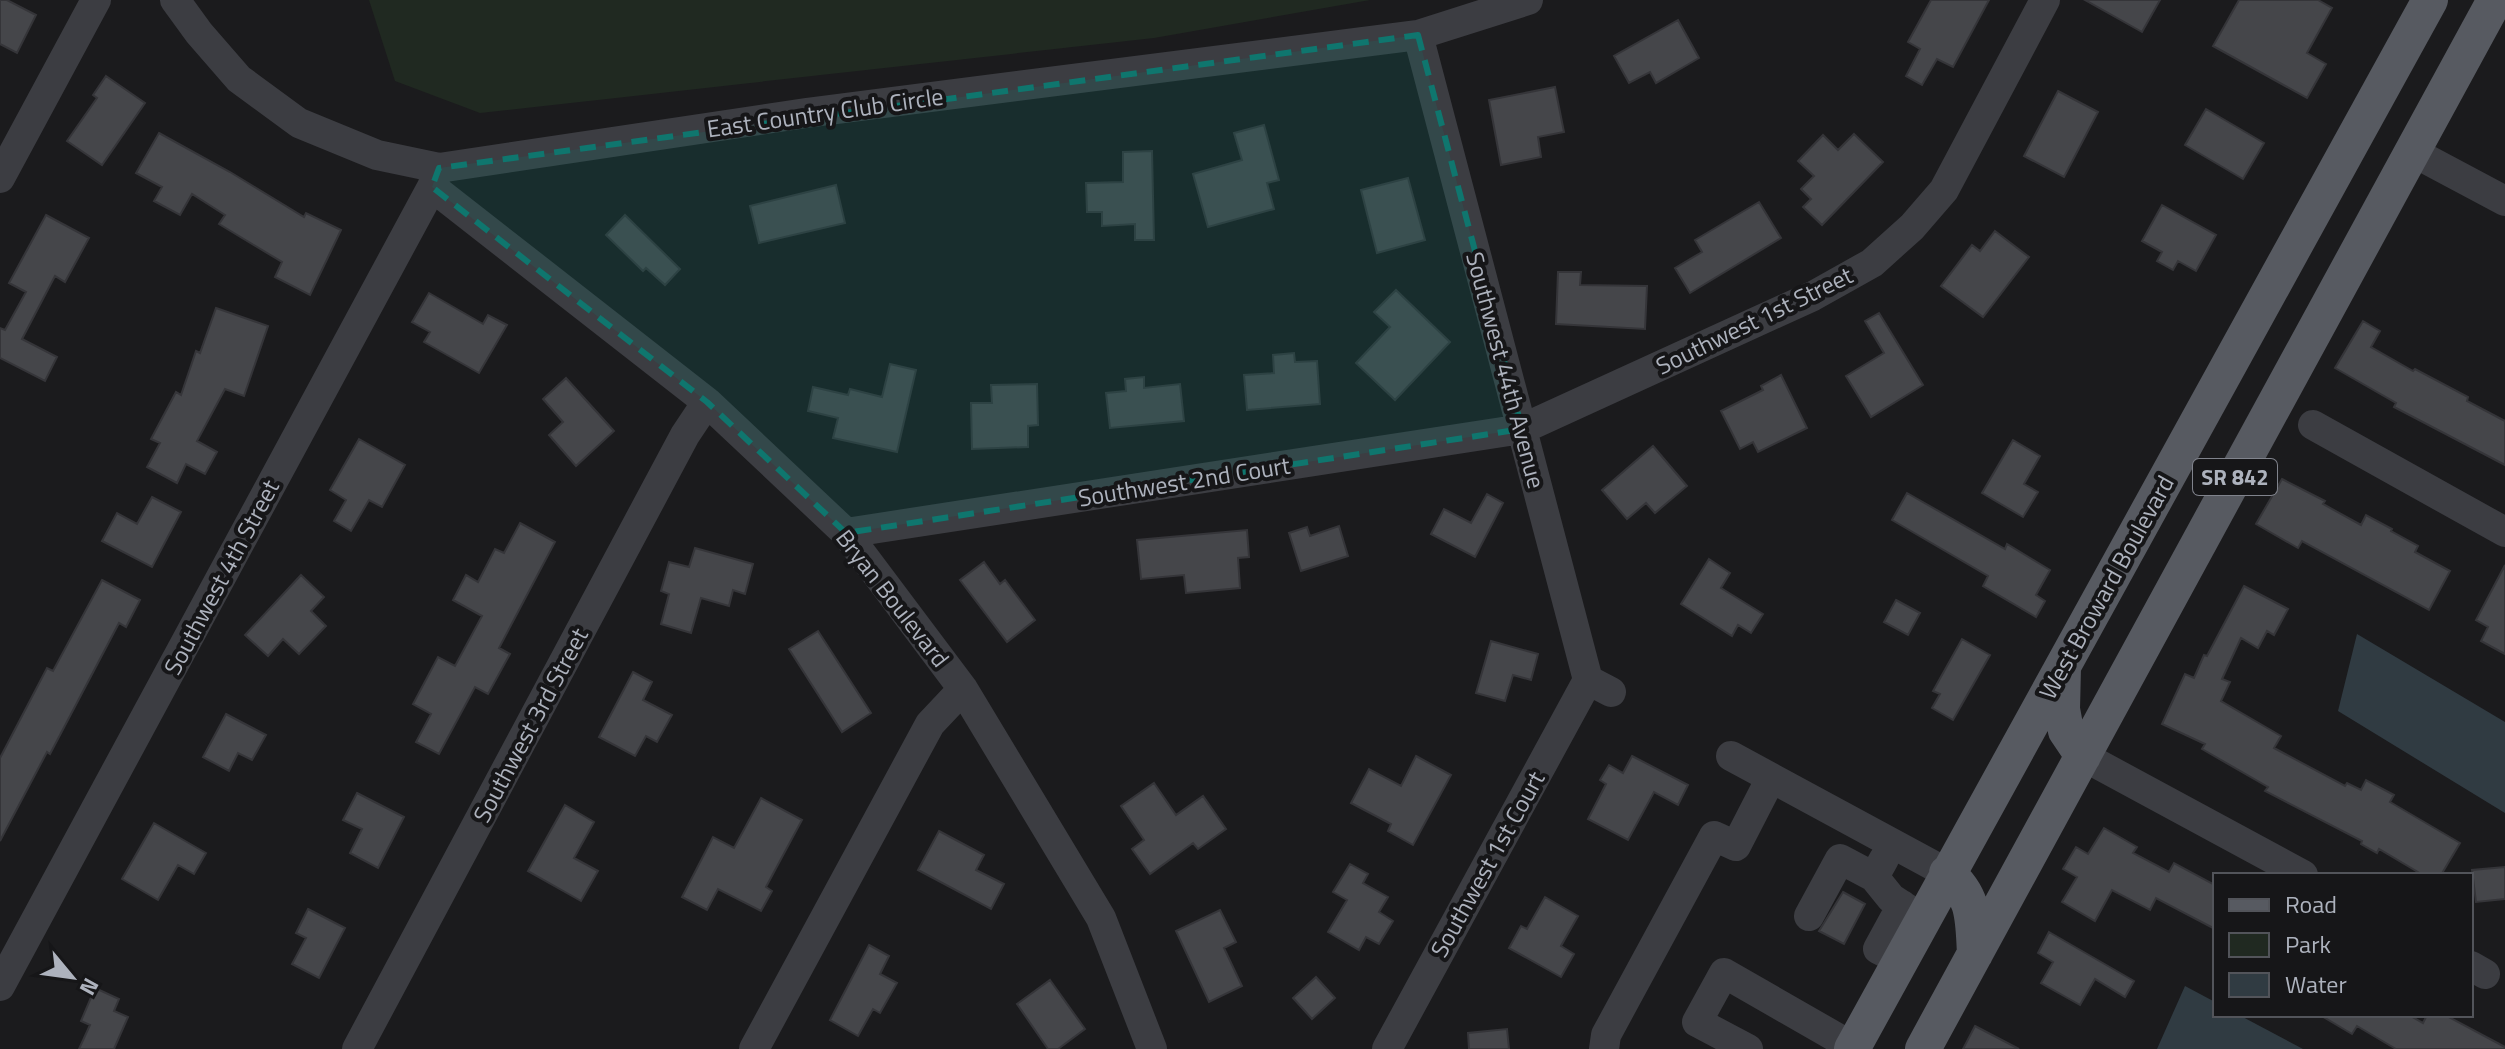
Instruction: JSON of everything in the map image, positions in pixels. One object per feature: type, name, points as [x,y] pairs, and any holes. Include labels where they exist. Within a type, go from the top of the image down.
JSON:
[{"type":"main road","name":"West Broward Boulevard","points":[[1853,1048],[1900,960],[1912,912],[1947,873],[2430,0]]},
{"type":"main road","name":"SR 842","points":[[1923,1049],[2495,0]]},
{"type":"main road","points":[[2063,666],[2062,709],[2066,731],[2083,756]]},
{"type":"main road","points":[[1947,873],[1961,885],[1972,908],[1975,954]]},
{"type":"street","name":"East Country Club Circle","points":[[175,0],[239,79],[299,123],[436,177],[806,113],[1418,35],[1528,0]]},
{"type":"street","name":"Southwest 1st Street","points":[[1522,429],[1813,296],[1872,263],[1912,227],[1944,190],[2045,0]]},
{"type":"street","points":[[0,178],[90,4]]},
{"type":"street","name":"Southwest 44th Avenue","points":[[1418,35],[1522,429],[1600,686]]},
{"type":"street","points":[[2413,152],[2505,201]]},
{"type":"street","name":"Bryan Boulevard","points":[[436,177],[707,402],[846,533],[963,689],[1101,918],[1152,1049]]},
{"type":"street","name":"Southwest 4th Street","points":[[0,986],[436,177]]},
{"type":"street","name":"Southwest 3rd Street","points":[[357,1049],[677,449],[707,402]]},
{"type":"street","points":[[2313,425],[2505,532]]},
{"type":"street","name":"Southwest 2nd Court","points":[[846,533],[1522,429]]},
{"type":"street","name":"Southwest 1st Court","points":[[1387,1049],[1600,686]]},
{"type":"street","points":[[754,1049],[930,724],[963,689]]},
{"type":"street","points":[[1731,756],[1947,873]]},
{"type":"street","points":[[2083,756],[2299,873]]},
{"type":"street","points":[[1604,1049],[1606,1035],[1714,836],[1736,846],[1771,778]]},
{"type":"street","points":[[1874,877],[1892,843]]},
{"type":"street","points":[[1809,916],[1840,859],[1874,877],[1891,898],[1912,912]]},
{"type":"street","points":[[1748,1049],[1697,1022],[1724,973],[1853,1048]]},
{"type":"highlighted area","points":[[1418,35],[1522,429],[846,533],[707,402],[432,187],[439,168]]},
{"type":"green space","points":[[369,0],[1370,0],[1154,38],[480,113],[395,81]]},
{"type":"water","points":[[2357,634],[2505,722],[2505,813],[2338,711]]},
{"type":"water","points":[[2185,986],[2213,1001],[2213,1017],[2243,1017],[2303,1049],[2157,1049]]},
{"type":"building","points":[[0,0],[7,0],[36,15],[17,53],[0,44]]},
{"type":"building","points":[[1931,0],[1989,0],[1953,67],[1937,59],[1922,85],[1906,76],[1920,49],[1908,42]]},
{"type":"building","points":[[2085,0],[2160,0],[2142,32]]},
{"type":"building","points":[[2239,0],[2318,0],[2332,8],[2307,53],[2326,64],[2307,98],[2213,46]]},
{"type":"building","points":[[1678,20],[1699,58],[1656,83],[1650,72],[1629,83],[1614,56]]},
{"type":"building","points":[[106,76],[145,103],[102,165],[67,141],[97,98],[93,95]]},
{"type":"building","points":[[1555,87],[1564,132],[1538,137],[1541,157],[1501,165],[1489,100]]},
{"type":"building","points":[[2058,91],[2098,112],[2064,177],[2024,156]]},
{"type":"building","points":[[2206,109],[2264,143],[2243,179],[2185,145]]},
{"type":"building","points":[[1264,125],[1279,180],[1267,183],[1274,209],[1208,227],[1193,174],[1242,160],[1234,133]]},
{"type":"building","points":[[159,133],[304,217],[306,213],[341,230],[310,295],[275,277],[282,262],[219,224],[225,215],[192,194],[180,215],[154,201],[162,187],[136,173]]},
{"type":"building","points":[[1854,134],[1883,162],[1822,225],[1803,207],[1811,199],[1801,189],[1814,176],[1798,161],[1823,135],[1838,150]]},
{"type":"building","points":[[1152,151],[1154,240],[1135,240],[1135,224],[1102,226],[1102,212],[1087,212],[1086,183],[1123,182],[1123,152]]},
{"type":"building","points":[[1408,178],[1425,240],[1377,253],[1361,190]]},
{"type":"building","points":[[836,185],[845,223],[759,243],[750,206]]},
{"type":"building","points":[[1759,202],[1781,238],[1690,293],[1675,268],[1702,252],[1695,240]]},
{"type":"building","points":[[2162,205],[2216,235],[2196,271],[2178,261],[2173,270],[2157,261],[2162,252],[2142,241]]},
{"type":"building","points":[[46,215],[89,238],[65,282],[55,276],[22,339],[57,357],[45,381],[0,358],[0,328],[5,330],[26,292],[9,283]]},
{"type":"building","points":[[625,215],[680,269],[665,285],[646,268],[643,271],[606,235]]},
{"type":"building","points":[[1995,231],[2029,257],[1983,317],[1941,286],[1972,245],[1980,251]]},
{"type":"building","points":[[1558,272],[1581,272],[1580,285],[1647,286],[1645,329],[1556,324]]},
{"type":"building","points":[[1396,290],[1450,342],[1395,400],[1356,363],[1390,327],[1374,312]]},
{"type":"building","points":[[429,293],[483,324],[488,315],[507,325],[479,373],[424,342],[430,332],[412,322]]},
{"type":"building","points":[[216,308],[268,326],[244,396],[225,389],[197,441],[217,452],[205,474],[186,464],[177,483],[147,467],[160,443],[151,439],[176,392],[181,395],[196,351],[200,353]]},
{"type":"building","points":[[1879,313],[1923,385],[1871,417],[1846,376],[1884,353],[1865,321]]},
{"type":"building","points":[[2363,321],[2380,331],[2371,347],[2468,397],[2467,401],[2505,421],[2505,465],[2394,407],[2396,403],[2335,368]]},
{"type":"building","points":[[1294,353],[1295,362],[1317,361],[1320,404],[1247,410],[1244,375],[1274,373],[1273,355]]},
{"type":"building","points":[[890,364],[916,370],[897,452],[833,438],[838,418],[808,411],[813,387],[848,395],[850,389],[882,397]]},
{"type":"building","points":[[1781,375],[1807,428],[1758,452],[1753,442],[1740,449],[1721,411],[1763,390],[1761,386]]},
{"type":"building","points":[[1144,377],[1144,388],[1180,384],[1184,421],[1110,428],[1106,393],[1126,391],[1125,379]]},
{"type":"building","points":[[566,378],[614,431],[576,466],[549,435],[563,422],[543,399]]},
{"type":"building","points":[[1037,384],[1038,425],[1028,426],[1028,447],[972,449],[971,403],[992,403],[991,385]]},
{"type":"building","points":[[359,439],[405,465],[382,507],[369,500],[351,531],[334,521],[346,500],[330,490]]},
{"type":"building","points":[[2013,440],[2040,456],[2024,484],[2038,492],[2023,517],[1982,493]]},
{"type":"building","points":[[1653,446],[1687,486],[1655,513],[1646,503],[1627,519],[1602,490]]},
{"type":"building","points":[[2282,479],[2325,501],[2323,504],[2361,525],[2366,515],[2392,529],[2418,546],[2415,552],[2450,571],[2429,610],[2302,541],[2298,548],[2256,524]]},
{"type":"building","points":[[1907,493],[2005,549],[2007,544],[2050,570],[2036,595],[2045,601],[2036,617],[1983,586],[1988,576],[1892,520]]},
{"type":"building","points":[[1487,494],[1503,503],[1475,557],[1431,534],[1444,509],[1471,523]]},
{"type":"building","points":[[152,497],[181,512],[152,567],[102,541],[117,513],[137,524]]},
{"type":"building","points":[[520,523],[555,542],[499,648],[510,654],[488,694],[475,687],[439,754],[416,742],[431,714],[413,704],[438,657],[455,666],[482,616],[453,600],[466,575],[478,582],[495,549],[504,553]]},
{"type":"building","points":[[1339,526],[1348,556],[1301,571],[1289,533],[1307,527],[1310,536]]},
{"type":"building","points":[[1247,530],[1249,557],[1238,558],[1240,588],[1186,593],[1184,575],[1141,579],[1137,540]]},
{"type":"building","points":[[695,548],[753,564],[745,594],[733,590],[729,606],[701,598],[691,633],[661,624],[669,594],[661,591],[669,562],[689,567]]},
{"type":"building","points":[[1709,559],[1730,573],[1721,588],[1763,614],[1751,633],[1738,625],[1732,636],[1681,604]]},
{"type":"building","points":[[984,562],[1000,584],[1005,580],[1035,620],[1007,642],[960,580]]},
{"type":"building","points":[[2505,565],[2505,654],[2481,641],[2488,627],[2476,620]]},
{"type":"building","points":[[301,575],[324,597],[311,611],[326,626],[299,654],[283,639],[268,656],[245,635]]},
{"type":"building","points":[[102,580],[140,600],[126,627],[119,623],[0,841],[0,758],[47,668],[53,671]]},
{"type":"building","points":[[2244,586],[2288,609],[2274,635],[2267,631],[2258,648],[2241,638],[2222,679],[2230,682],[2221,701],[2281,736],[2274,748],[2345,786],[2347,783],[2361,790],[2366,780],[2394,795],[2390,802],[2460,843],[2442,873],[2420,873],[2379,849],[2377,853],[2361,844],[2362,841],[2265,791],[2268,787],[2202,749],[2205,744],[2162,724],[2185,674],[2194,678],[2204,655],[2207,656]]},
{"type":"building","points":[[1896,600],[1920,613],[1908,635],[1884,622]]},
{"type":"building","points":[[818,631],[871,713],[842,732],[789,649]]},
{"type":"building","points":[[1962,639],[1990,655],[1953,720],[1932,708],[1940,694],[1933,691]]},
{"type":"building","points":[[1491,641],[1538,654],[1531,680],[1513,675],[1505,701],[1476,693]]},
{"type":"building","points":[[633,672],[652,682],[643,700],[672,715],[657,742],[646,736],[635,756],[599,737]]},
{"type":"building","points":[[226,714],[266,735],[252,760],[238,753],[229,771],[203,757]]},
{"type":"building","points":[[1416,756],[1451,775],[1413,845],[1388,831],[1391,824],[1351,803],[1369,769],[1401,786]]},
{"type":"building","points":[[1632,756],[1688,785],[1678,805],[1654,792],[1628,840],[1588,819],[1606,784],[1600,780],[1609,765],[1623,773]]},
{"type":"building","points":[[1154,783],[1176,815],[1203,796],[1226,829],[1198,849],[1193,843],[1150,874],[1132,849],[1144,840],[1121,806]]},
{"type":"building","points":[[357,793],[404,817],[378,868],[350,853],[362,829],[343,820]]},
{"type":"building","points":[[761,798],[802,820],[766,887],[772,891],[761,911],[718,889],[707,910],[682,897],[713,837],[734,848]]},
{"type":"building","points":[[565,805],[594,822],[574,858],[598,871],[581,901],[528,871]]},
{"type":"building","points":[[154,823],[206,853],[194,874],[178,865],[158,900],[122,879]]},
{"type":"building","points":[[2104,828],[2137,847],[2133,853],[2169,872],[2174,863],[2213,884],[2213,928],[2156,898],[2150,910],[2112,890],[2095,921],[2062,902],[2077,877],[2063,869],[2076,847],[2088,854]]},
{"type":"building","points":[[939,831],[984,855],[976,870],[1004,884],[991,909],[918,870]]},
{"type":"building","points":[[1350,864],[1368,874],[1363,883],[1388,897],[1379,912],[1393,921],[1379,944],[1366,937],[1359,950],[1328,932],[1347,900],[1333,892]]},
{"type":"building","points":[[2505,867],[2505,899],[2476,902],[2472,870]]},
{"type":"building","points":[[1843,892],[1865,904],[1844,944],[1819,931]]},
{"type":"building","points":[[1545,897],[1578,916],[1561,946],[1574,954],[1561,977],[1509,948],[1521,926],[1527,929]]},
{"type":"building","points":[[308,909],[345,928],[319,978],[292,964],[306,938],[296,933]]},
{"type":"building","points":[[1220,910],[1236,942],[1224,948],[1242,986],[1209,1002],[1176,931]]},
{"type":"building","points":[[2049,932],[2134,981],[2125,997],[2095,979],[2080,1005],[2041,983],[2053,962],[2038,953]]},
{"type":"building","points":[[869,945],[889,956],[880,974],[897,983],[880,1013],[873,1009],[858,1036],[830,1020]]},
{"type":"building","points":[[1316,977],[1335,998],[1312,1019],[1293,998]]},
{"type":"building","points":[[1050,980],[1085,1029],[1058,1049],[1048,1049],[1017,1004]]},
{"type":"building","points":[[95,988],[119,999],[114,1011],[128,1017],[114,1049],[79,1049],[90,1025],[81,1021]]},
{"type":"building","points":[[2323,1017],[2412,1017],[2423,1023],[2426,1017],[2449,1017],[2505,1049],[2396,1049],[2357,1026],[2352,1034]]},
{"type":"building","points":[[1975,1026],[2019,1049],[1963,1049]]},
{"type":"building","points":[[1507,1029],[1509,1049],[1469,1049],[1468,1033]]}]
